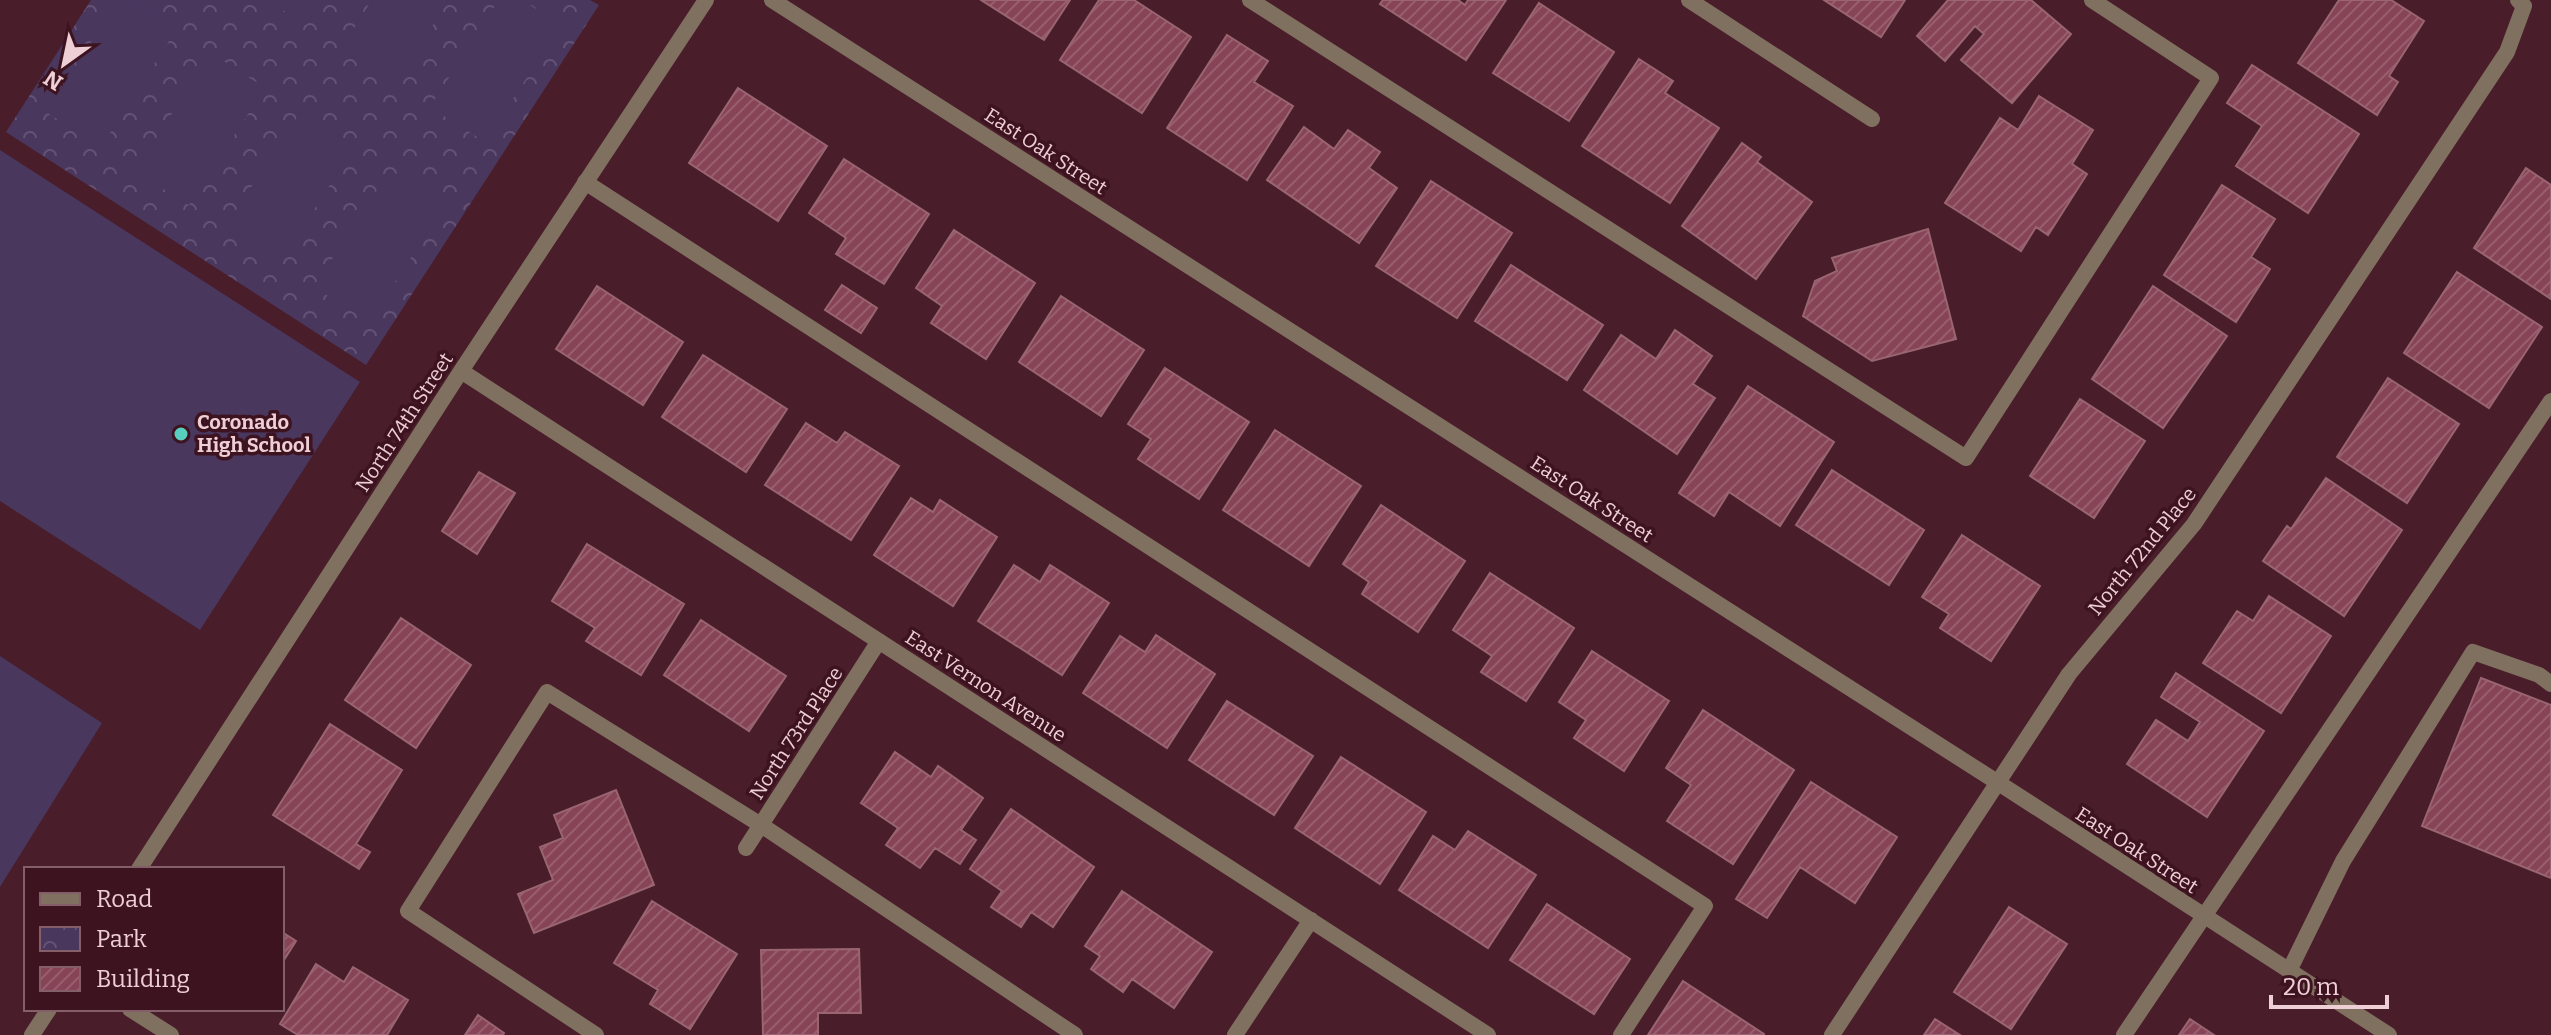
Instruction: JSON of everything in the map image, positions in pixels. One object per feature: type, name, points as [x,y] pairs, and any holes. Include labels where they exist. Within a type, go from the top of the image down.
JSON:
[{"type":"street","name":"North 74th Street","points":[[140,867],[461,371],[706,0]]},
{"type":"street","name":"East Oak Street","points":[[772,0],[1997,782],[2385,1034]]},
{"type":"street","points":[[1250,0],[1966,458],[2211,78],[2092,0]]},
{"type":"street","points":[[1689,0],[1872,119]]},
{"type":"street","name":"North 72nd Place","points":[[1832,1035],[2069,674],[2194,524],[2507,52],[2521,3]]},
{"type":"street","points":[[585,182],[1705,906],[1621,1035]]},
{"type":"street","name":"East Vernon Avenue","points":[[461,371],[1488,1035]]},
{"type":"street","points":[[2124,1035],[2551,401]]},
{"type":"street","name":"North 73rd Place","points":[[746,848],[879,641]]},
{"type":"street","points":[[2289,971],[2343,861],[2473,652],[2539,675],[2551,684]]},
{"type":"street","points":[[596,1035],[408,911],[547,692],[761,825],[1075,1035]]},
{"type":"street","points":[[1235,1035],[1311,920]]},
{"type":"street","points":[[32,1035],[48,1011]]},
{"type":"street","points":[[133,1011],[171,1035]]},
{"type":"green space","points":[[91,0],[590,0],[599,5],[366,365],[6,132]]},
{"type":"green space","points":[[118,0],[131,0],[176,30],[101,147],[46,112]]},
{"type":"green space","points":[[267,0],[323,0],[306,25]]},
{"type":"green space","points":[[372,0],[449,0],[395,84],[341,49]]},
{"type":"green space","points":[[499,0],[522,0],[561,25],[485,142],[430,107]]},
{"type":"green space","points":[[211,53],[265,88],[189,205],[135,171]]},
{"type":"green space","points":[[301,111],[355,146],[279,263],[224,229]]},
{"type":"green space","points":[[0,150],[360,382],[200,630],[0,501]]},
{"type":"green space","points":[[390,170],[445,205],[369,322],[314,287]]},
{"type":"green space","points":[[0,656],[102,723],[0,887]]},
{"type":"building","points":[[981,0],[1070,0],[1044,40]]},
{"type":"building","points":[[1099,0],[1134,0],[1191,37],[1142,113],[1060,60]]},
{"type":"building","points":[[1383,0],[1458,0],[1465,5],[1468,0],[1506,0],[1466,60],[1380,4]]},
{"type":"building","points":[[1824,0],[1905,0],[1881,37]]},
{"type":"building","points":[[1948,0],[2031,0],[2071,34],[2012,103],[1961,60],[1984,34],[1975,26],[1945,61],[1917,36]]},
{"type":"building","points":[[2339,0],[2391,0],[2424,21],[2389,76],[2398,82],[2377,115],[2298,63]]},
{"type":"building","points":[[1539,3],[1614,52],[1569,121],[1493,73]]},
{"type":"building","points":[[1227,35],[1268,61],[1254,82],[1293,106],[1247,180],[1167,128]]},
{"type":"building","points":[[1639,59],[1673,81],[1665,93],[1719,128],[1670,203],[1582,146]]},
{"type":"building","points":[[2252,65],[2359,134],[2308,213],[2236,166],[2262,126],[2227,103]]},
{"type":"building","points":[[738,88],[827,146],[778,221],[689,163]]},
{"type":"building","points":[[2039,96],[2093,130],[2072,164],[2087,174],[2048,235],[2036,227],[2021,251],[1945,203],[2000,118],[2018,130]]},
{"type":"building","points":[[1304,127],[1334,149],[1348,130],[1380,152],[1369,168],[1397,188],[1359,243],[1267,180]]},
{"type":"building","points":[[1742,143],[1761,157],[1757,162],[1812,202],[1756,279],[1682,226]]},
{"type":"building","points":[[844,159],[929,214],[884,284],[836,254],[846,238],[809,213]]},
{"type":"building","points":[[2526,168],[2551,185],[2551,299],[2474,248]]},
{"type":"building","points":[[1431,181],[1512,233],[1457,318],[1376,266]]},
{"type":"building","points":[[2222,185],[2275,219],[2251,257],[2270,269],[2236,322],[2164,275]]},
{"type":"building","points":[[1928,229],[1956,339],[1872,361],[1803,316],[1815,281],[1837,271],[1832,258]]},
{"type":"building","points":[[954,230],[1035,283],[986,359],[931,323],[942,306],[916,288]]},
{"type":"building","points":[[1511,265],[1603,325],[1567,380],[1475,321]]},
{"type":"building","points":[[2457,272],[2542,327],[2489,408],[2404,353]]},
{"type":"building","points":[[842,285],[877,308],[861,333],[825,310]]},
{"type":"building","points":[[597,286],[683,342],[643,405],[556,349]]},
{"type":"building","points":[[2153,286],[2227,336],[2163,428],[2092,379]]},
{"type":"building","points":[[1061,296],[1144,350],[1101,416],[1019,362]]},
{"type":"building","points":[[1675,330],[1712,356],[1693,384],[1715,398],[1677,454],[1584,390],[1621,335],[1656,359]]},
{"type":"building","points":[[703,355],[787,409],[746,472],[662,417]]},
{"type":"building","points":[[1165,368],[1249,422],[1199,499],[1138,459],[1151,439],[1128,424]]},
{"type":"building","points":[[2388,378],[2459,424],[2407,503],[2337,457]]},
{"type":"building","points":[[1748,386],[1834,442],[1780,526],[1729,492],[1714,516],[1679,493]]},
{"type":"building","points":[[2080,399],[2145,441],[2094,518],[2030,476]]},
{"type":"building","points":[[806,423],[837,443],[845,432],[899,466],[851,540],[765,485]]},
{"type":"building","points":[[1275,430],[1361,486],[1309,566],[1223,510]]},
{"type":"building","points":[[1832,470],[1924,530],[1889,585],[1796,525]]},
{"type":"building","points":[[479,472],[515,493],[477,554],[442,531]]},
{"type":"building","points":[[2326,478],[2402,530],[2344,616],[2263,561],[2287,526],[2291,529]]},
{"type":"building","points":[[911,498],[933,512],[940,500],[997,537],[953,606],[874,555]]},
{"type":"building","points":[[1381,505],[1465,561],[1418,632],[1362,594],[1369,582],[1343,564]]},
{"type":"building","points":[[1962,535],[2040,586],[1991,661],[1940,628],[1949,614],[1922,597]]},
{"type":"building","points":[[587,544],[684,604],[641,675],[586,641],[595,628],[552,601]]},
{"type":"building","points":[[1014,565],[1040,582],[1050,565],[1109,603],[1062,675],[978,621]]},
{"type":"building","points":[[1490,573],[1574,628],[1526,701],[1481,672],[1492,656],[1453,630]]},
{"type":"building","points":[[2269,596],[2331,636],[2281,713],[2203,663],[2237,611],[2253,621]]},
{"type":"building","points":[[401,618],[471,665],[416,748],[345,700]]},
{"type":"building","points":[[701,620],[786,676],[749,731],[664,675]]},
{"type":"building","points":[[1156,635],[1215,674],[1167,748],[1083,693],[1120,636],[1145,652]]},
{"type":"building","points":[[1592,651],[1669,701],[1624,771],[1574,738],[1586,720],[1559,702]]},
{"type":"building","points":[[2176,673],[2264,731],[2207,817],[2127,764],[2156,720],[2188,741],[2200,722],[2161,697]]},
{"type":"building","points":[[2481,678],[2551,705],[2551,878],[2422,826]]},
{"type":"building","points":[[1227,701],[1313,756],[1274,815],[1189,760]]},
{"type":"building","points":[[1703,710],[1794,770],[1733,864],[1667,821],[1691,785],[1666,768]]},
{"type":"building","points":[[330,724],[402,770],[356,844],[370,852],[359,869],[273,815]]},
{"type":"building","points":[[895,752],[931,777],[938,766],[983,798],[961,830],[976,840],[960,864],[935,848],[920,868],[886,845],[898,828],[861,803]]},
{"type":"building","points":[[1341,757],[1426,812],[1380,884],[1295,828]]},
{"type":"building","points":[[1811,782],[1897,837],[1855,903],[1800,867],[1767,918],[1736,899]]},
{"type":"building","points":[[616,790],[654,885],[534,933],[518,894],[553,880],[540,847],[563,838],[554,815]]},
{"type":"building","points":[[1011,809],[1094,867],[1053,927],[1031,912],[1021,927],[991,907],[1002,891],[970,869]]},
{"type":"building","points":[[1468,831],[1536,875],[1488,948],[1399,890],[1433,836],[1455,850]]},
{"type":"building","points":[[1122,891],[1212,952],[1174,1008],[1132,979],[1123,992],[1091,969],[1100,956],[1085,946]]},
{"type":"building","points":[[652,901],[737,954],[690,1029],[650,1004],[658,990],[614,963]]},
{"type":"building","points":[[1547,904],[1630,959],[1594,1014],[1510,960]]},
{"type":"building","points":[[2009,907],[2067,944],[2011,1029],[1954,992]]},
{"type":"building","points":[[284,933],[296,941],[284,960]]},
{"type":"building","points":[[859,949],[861,1013],[818,1013],[818,1035],[763,1035],[761,950]]},
{"type":"building","points":[[316,964],[344,982],[353,967],[408,1000],[387,1035],[298,1035],[280,1024]]},
{"type":"building","points":[[1683,981],[1764,1034],[1764,1035],[1648,1035]]},
{"type":"building","points":[[478,1015],[504,1033],[503,1035],[465,1035]]},
{"type":"building","points":[[1935,1019],[1960,1035],[1924,1035]]},
{"type":"building","points":[[2190,1019],[2214,1035],[2179,1035]]},
{"type":"place","name":"Coronado High School","points":[[181,434]]}]
